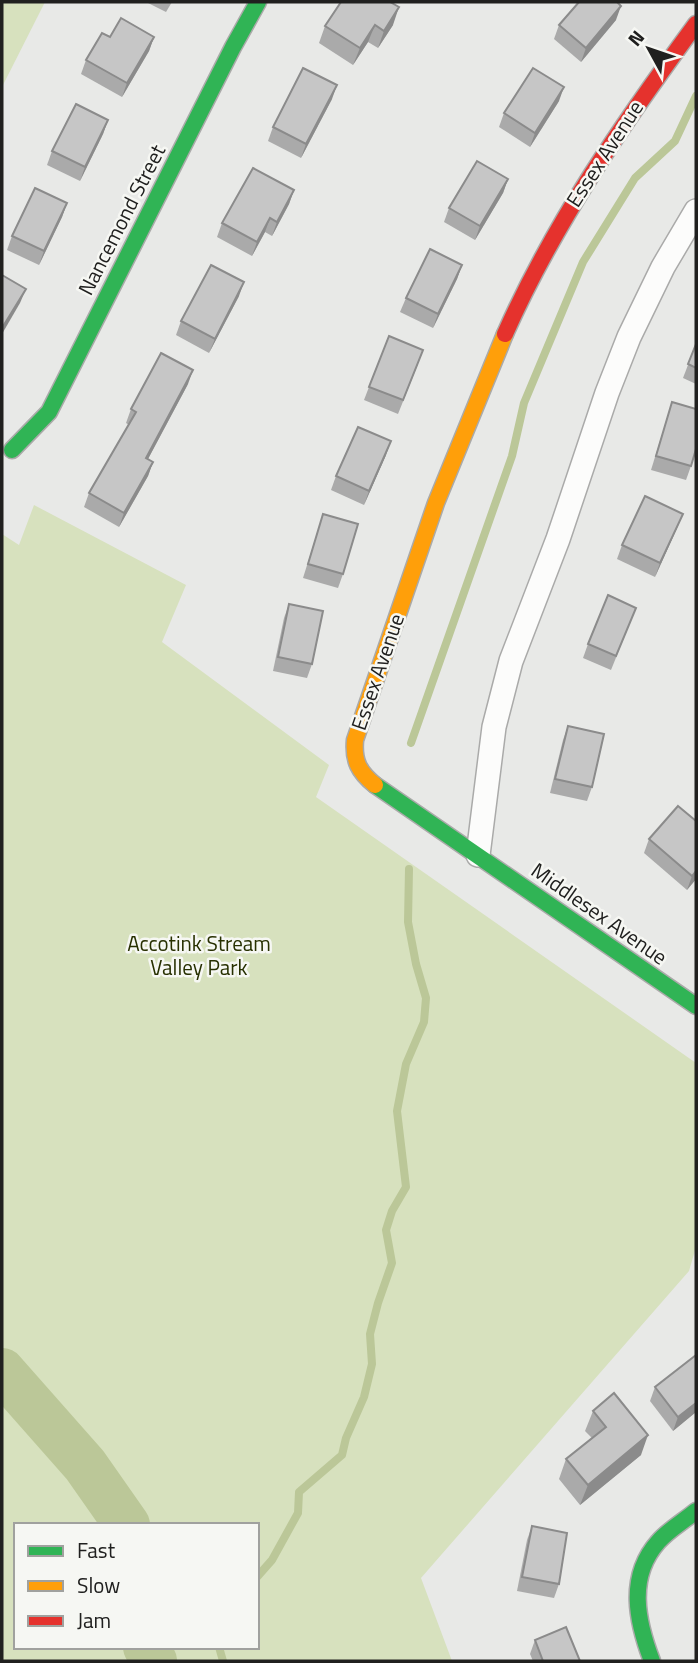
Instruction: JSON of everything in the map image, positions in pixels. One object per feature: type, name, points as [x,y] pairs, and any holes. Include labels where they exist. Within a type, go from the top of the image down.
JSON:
[{"type":"street","name":"Nancemond Street","points":[[12,450],[48,412],[258,2]]},
{"type":"street","name":"Essex Avenue","points":[[478,855],[359,772],[354,762],[355,740],[431,514],[487,375],[535,272],[581,189],[636,106],[696,24]]},
{"type":"street","points":[[478,855],[494,727],[511,661],[558,539],[607,393],[629,337],[663,267],[696,211]]},
{"type":"street","name":"Middlesex Avenue","points":[[478,855],[696,1006]]},
{"type":"street","points":[[652,1661],[637,1616],[638,1581],[645,1561],[658,1543],[696,1511]]},
{"type":"green space","points":[[2,2],[45,2],[2,87]]},
{"type":"green space","name":"Accotink Stream Valley Park","points":[[34,505],[186,585],[162,642],[329,765],[316,797],[696,1063],[696,1247],[689,1271],[421,1578],[452,1661],[2,1661],[2,534],[19,545]]},
{"type":"building","points":[[341,2],[390,2],[399,7],[384,31],[375,25],[360,48],[325,26]]},
{"type":"building","points":[[579,2],[617,2],[621,6],[586,48],[559,25]]},
{"type":"building","points":[[121,18],[154,37],[127,83],[86,60],[102,33],[110,37]]},
{"type":"building","points":[[303,68],[337,85],[306,144],[273,127]]},
{"type":"building","points":[[533,68],[564,87],[535,133],[504,113]]},
{"type":"building","points":[[76,104],[108,120],[85,167],[52,151]]},
{"type":"building","points":[[477,161],[508,179],[480,226],[449,208]]},
{"type":"building","points":[[253,168],[294,190],[277,222],[270,218],[257,242],[222,223]]},
{"type":"building","points":[[35,188],[67,203],[44,251],[12,236]]},
{"type":"building","points":[[430,249],[462,265],[438,314],[406,298]]},
{"type":"building","points":[[211,265],[244,282],[215,339],[181,321]]},
{"type":"building","points":[[2,275],[26,289],[2,328]]},
{"type":"building","points":[[389,336],[423,350],[403,400],[369,387]]},
{"type":"building","points":[[696,344],[696,368],[688,364]]},
{"type":"building","points":[[161,353],[193,370],[146,458],[153,462],[124,513],[89,493],[136,412],[131,409]]},
{"type":"building","points":[[672,402],[696,409],[696,449],[691,466],[656,456]]},
{"type":"building","points":[[358,427],[391,441],[369,491],[336,476]]},
{"type":"building","points":[[645,496],[683,514],[660,563],[622,545]]},
{"type":"building","points":[[323,514],[358,524],[343,574],[308,564]]},
{"type":"building","points":[[608,595],[636,608],[616,656],[588,644]]},
{"type":"building","points":[[289,604],[323,611],[312,664],[278,657]]},
{"type":"building","points":[[568,726],[604,734],[592,787],[555,779]]},
{"type":"building","points":[[678,806],[696,821],[696,871],[692,876],[649,839]]},
{"type":"building","points":[[696,1355],[696,1403],[678,1417],[655,1387]]},
{"type":"building","points":[[614,1393],[648,1435],[588,1485],[566,1459],[606,1427],[593,1411]]},
{"type":"building","points":[[532,1526],[567,1533],[559,1584],[522,1577]]},
{"type":"building","points":[[566,1627],[580,1661],[543,1661],[535,1640]]},
{"type":"waterway","points":[[411,743],[512,456],[524,403],[583,262],[635,178],[675,141],[696,96]]},
{"type":"waterway","points":[[259,1575],[272,1560],[298,1513],[299,1492],[342,1455],[346,1438],[364,1397],[372,1364],[370,1334],[392,1263],[386,1230],[392,1211],[406,1187],[397,1111],[406,1064],[424,1022],[426,998],[408,922],[409,869]]},
{"type":"waterway","points":[[2,1371],[85,1465],[126,1523]]},
{"type":"waterway","points":[[147,1649],[154,1661]]},
{"type":"waterway","points":[[220,1649],[223,1661]]},
{"type":"traffic: fast","points":[[12,450],[49,412],[258,2]]},
{"type":"traffic: fast","points":[[375,785],[696,1006]]},
{"type":"traffic: fast","points":[[652,1661],[639,1615],[642,1570],[648,1556],[662,1538],[696,1511]]},
{"type":"traffic: slow","points":[[375,785],[358,765],[355,740],[436,503],[505,334]]},
{"type":"traffic: jam","points":[[505,334],[545,253],[592,174],[696,24]]}]
